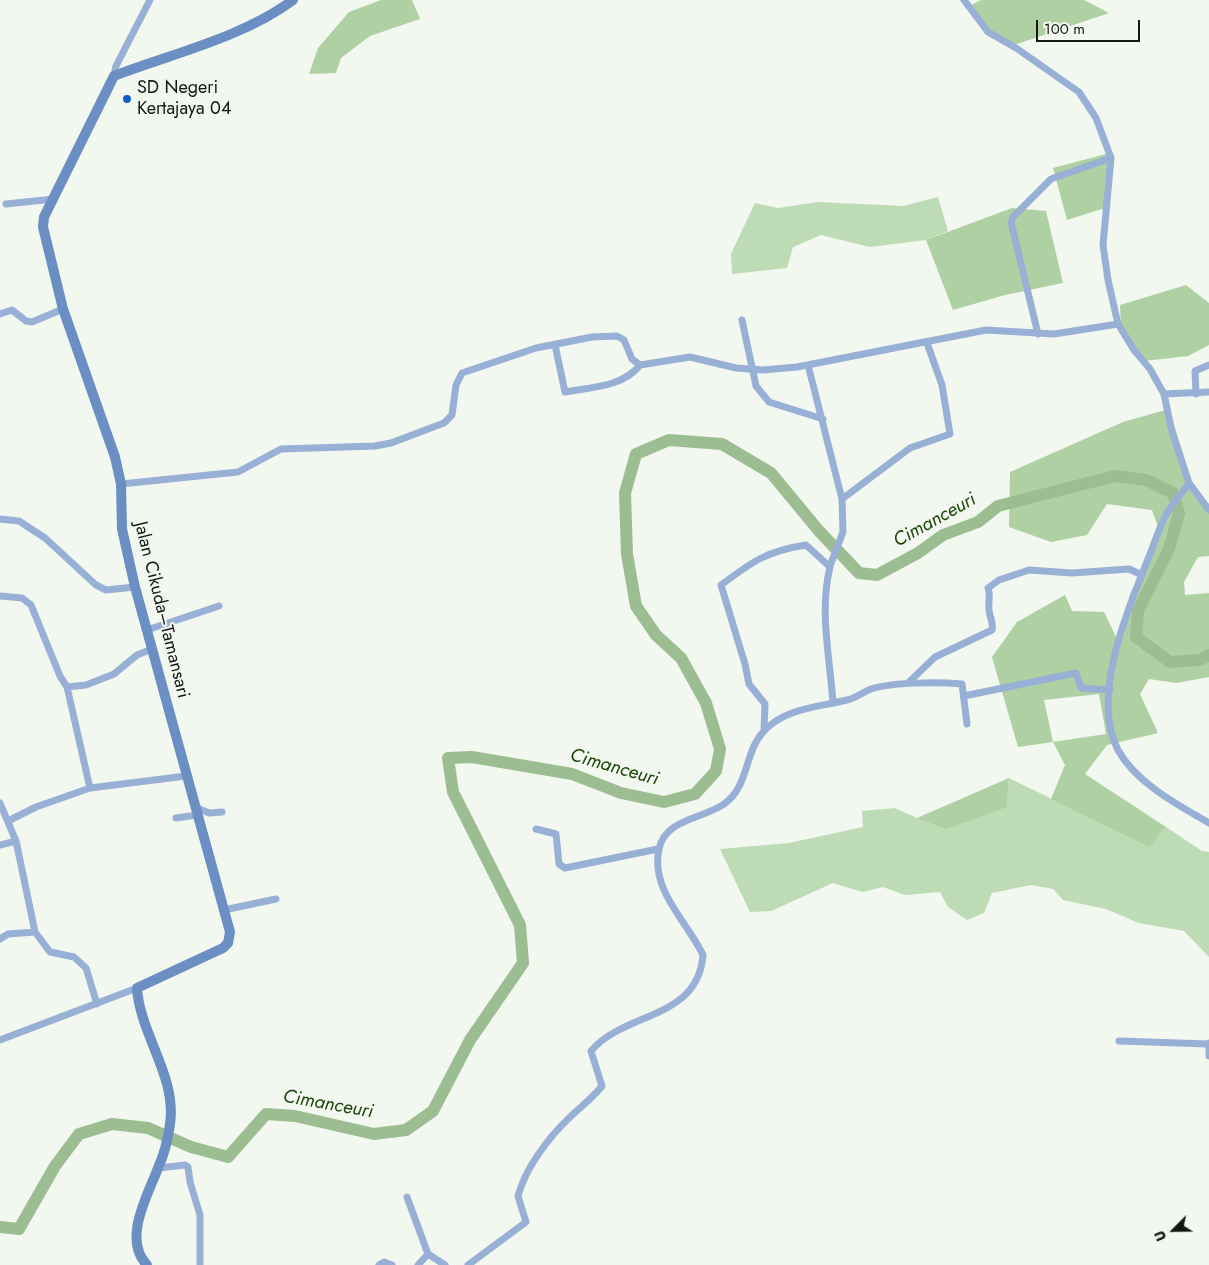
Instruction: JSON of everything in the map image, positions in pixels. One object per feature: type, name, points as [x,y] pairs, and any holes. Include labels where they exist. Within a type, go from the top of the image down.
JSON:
[{"type":"street","points":[[114,76],[116,66],[150,0]]},
{"type":"street","points":[[114,76],[201,45],[264,18],[293,0]]},
{"type":"street","points":[[964,0],[988,32],[1016,48],[1079,92],[1096,118],[1111,158],[1103,245],[1108,280],[1118,324],[1134,350],[1150,369],[1164,394],[1172,432],[1189,483],[1209,510]]},
{"type":"street","name":"Jalan Cikuda–Tamansari","points":[[114,76],[44,217],[43,228],[63,309],[116,457],[121,484],[122,529],[135,587],[230,932],[228,943],[223,948],[137,988]]},
{"type":"street","points":[[1038,334],[1011,222],[1013,216],[1051,179],[1111,158]]},
{"type":"street","points":[[6,204],[54,198]]},
{"type":"street","points":[[0,314],[12,310],[26,321],[32,322],[63,309]]},
{"type":"street","points":[[742,320],[756,386],[769,402],[823,418]]},
{"type":"street","points":[[555,345],[565,392],[608,384],[630,376],[640,365],[690,357],[754,370],[808,365],[986,330],[1054,334],[1118,324]]},
{"type":"street","points":[[121,484],[238,472],[280,449],[375,446],[391,443],[444,423],[452,415],[456,384],[462,373],[536,348],[592,337],[617,336],[624,340],[632,359],[640,365]]},
{"type":"street","points":[[842,499],[910,448],[950,434],[942,385],[927,343]]},
{"type":"street","points":[[1196,394],[1194,371],[1209,364]]},
{"type":"street","points":[[808,365],[823,418],[842,499],[843,532],[830,566]]},
{"type":"street","points":[[1164,394],[1209,392]]},
{"type":"street","points":[[1189,483],[1166,514],[1119,638],[1110,690],[1110,721],[1118,750],[1147,782],[1177,804],[1209,823]]},
{"type":"street","points":[[0,519],[19,521],[45,538],[96,585],[106,590],[135,587]]},
{"type":"street","points":[[764,731],[765,704],[749,684],[745,664],[721,585],[749,564],[777,550],[806,545],[830,566],[826,582],[826,640],[833,703]]},
{"type":"street","points":[[908,683],[935,657],[992,630],[993,624],[989,608],[992,598],[988,588],[999,580],[1029,570],[1072,573],[1129,569],[1142,575]]},
{"type":"street","points":[[0,596],[22,598],[31,605],[60,676],[67,687],[90,788]]},
{"type":"street","points":[[147,630],[219,606]]},
{"type":"street","points":[[67,687],[86,685],[114,674],[137,654],[152,649]]},
{"type":"street","points":[[964,696],[1076,674],[1081,688],[1110,690]]},
{"type":"street","points":[[468,1265],[526,1222],[518,1196],[533,1165],[560,1128],[591,1100],[602,1086],[590,1051],[599,1041],[620,1028],[676,1004],[694,985],[703,963],[703,955],[664,890],[658,867],[658,849],[667,830],[715,809],[736,793],[752,748],[764,731],[789,715],[812,707],[849,700],[871,689],[908,683],[962,684],[968,724]]},
{"type":"street","points":[[8,821],[36,807],[90,788],[186,776]]},
{"type":"street","points":[[0,803],[16,841],[35,932],[50,952],[74,957],[86,968],[98,1004]]},
{"type":"street","points":[[176,818],[196,811],[222,812]]},
{"type":"street","points":[[536,829],[556,834],[559,864],[564,868],[658,849]]},
{"type":"street","points":[[0,845],[16,841]]},
{"type":"street","points":[[224,910],[276,898]]},
{"type":"street","points":[[0,939],[8,934],[35,932]]},
{"type":"street","points":[[0,1040],[137,988],[171,1104],[170,1124],[163,1154],[139,1219],[137,1239],[140,1254],[148,1265]]},
{"type":"street","points":[[1119,1041],[1209,1043],[1209,1056]]},
{"type":"street","points":[[159,1168],[185,1165],[188,1167],[190,1182],[200,1215],[200,1265]]},
{"type":"street","points":[[407,1197],[428,1254],[445,1265]]},
{"type":"street","points":[[418,1265],[428,1254]]},
{"type":"street","points":[[379,1265],[384,1262],[392,1265]]},
{"type":"green space","points":[[381,0],[412,0],[420,19],[370,36],[341,58],[336,73],[309,74],[318,48],[349,12]]},
{"type":"green space","points":[[981,0],[1084,0],[1109,13],[1014,45],[991,32],[969,6]]},
{"type":"green space","points":[[1110,153],[1105,208],[1067,220],[1053,168]]},
{"type":"green space","points":[[938,197],[948,231],[926,240],[870,247],[821,235],[793,247],[787,268],[732,274],[731,254],[755,203],[778,208],[818,202],[903,206]]},
{"type":"green space","points":[[1012,208],[1046,211],[1063,283],[1005,295],[953,310],[926,240]]},
{"type":"green space","points":[[1186,285],[1209,303],[1209,345],[1188,356],[1144,361],[1121,326],[1120,305]]},
{"type":"green space","points":[[1169,409],[1193,485],[1209,505],[1209,556],[1198,557],[1184,582],[1185,595],[1209,593],[1209,677],[1176,683],[1149,679],[1140,694],[1158,733],[1107,745],[1085,774],[1166,827],[1149,847],[1051,799],[1065,765],[1053,742],[1018,747],[992,657],[1017,622],[1065,595],[1072,611],[1104,612],[1117,639],[1124,636],[1130,594],[1161,535],[1152,510],[1107,504],[1087,535],[1051,542],[1009,527],[1010,472],[1123,422]],"holes":[[[1099,694],[1106,734],[1053,742],[1044,700]]]},
{"type":"green space","points":[[1009,778],[1148,846],[1166,827],[1202,851],[1209,852],[1209,957],[1184,931],[1139,923],[1106,909],[1063,900],[1053,889],[1031,885],[992,893],[984,913],[967,920],[948,907],[940,892],[905,895],[883,887],[862,892],[833,883],[771,911],[750,912],[720,849],[789,843],[863,827],[862,811],[895,808],[917,818],[1007,807]]},
{"type":"green space","points":[[1009,778],[1007,807],[946,829],[917,818]]},
{"type":"waterway","name":"Cimanceuri","points":[[0,1227],[19,1229],[55,1166],[79,1134],[112,1124],[148,1128],[191,1147],[228,1157],[266,1114],[295,1116],[374,1134],[406,1130],[433,1111],[470,1040],[523,963],[520,925],[453,792],[448,758],[472,757],[572,774],[621,793],[664,802],[695,794],[716,771],[720,749],[706,703],[681,658],[656,635],[636,606],[627,554],[625,493],[636,454],[669,440],[722,444],[771,473],[819,531],[859,573],[877,575],[918,553],[943,535],[978,522],[998,506],[1115,476],[1146,480],[1173,493],[1179,513],[1169,549],[1138,611],[1136,637],[1170,662],[1200,660],[1209,655]]},
{"type":"place","name":"SD Negeri Kertajaya 04","points":[[127,99]]}]
